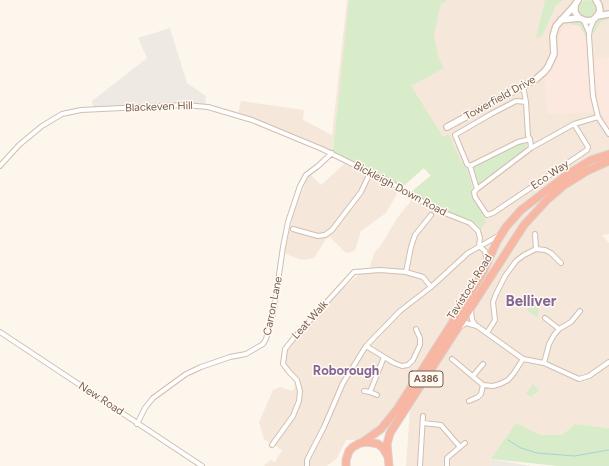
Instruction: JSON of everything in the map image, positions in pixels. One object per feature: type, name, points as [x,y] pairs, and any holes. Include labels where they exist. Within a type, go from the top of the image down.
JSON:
[{"type":"highway","name":"Tavistock Road","points":[[339,466],[346,463],[349,451],[353,447],[363,442],[380,429],[398,408],[470,295],[488,263],[497,241],[521,210],[582,165],[608,155]]},
{"type":"highway","name":"Tavistock Road","points":[[389,466],[388,444],[390,433],[524,225],[548,199],[608,155]]},
{"type":"highway","points":[[363,442],[373,442],[378,444],[383,448],[388,456]]},
{"type":"street","points":[[596,0],[600,5],[600,11],[590,29],[593,96],[598,117],[609,134]]},
{"type":"street","points":[[577,2],[575,12],[581,19],[590,36]]},
{"type":"street","name":"Towerfield Drive","points":[[447,127],[536,79],[548,67],[554,54],[554,30],[577,2]]},
{"type":"street","points":[[561,20],[581,19],[590,21],[609,14]]},
{"type":"street","points":[[522,86],[526,102],[528,136],[530,139],[531,148]]},
{"type":"street","points":[[526,102],[516,101],[490,114],[456,135],[467,164],[470,166],[476,190],[531,148],[574,124],[598,117]]},
{"type":"street","name":"Blackeven Hill","points":[[0,166],[19,145],[42,126],[62,114],[81,110],[177,106],[209,107],[252,120],[331,152]]},
{"type":"street","name":"Eco Way","points":[[476,190],[475,197],[488,215],[500,209],[587,150],[588,147],[574,124]]},
{"type":"street","points":[[470,166],[518,142],[530,139]]},
{"type":"street","name":"Bickleigh Down Road","points":[[331,152],[405,191],[437,210],[470,223],[478,231],[480,238],[478,246]]},
{"type":"street","name":"Carron Lane","points":[[137,424],[145,408],[153,398],[186,374],[230,357],[246,354],[263,344],[266,339],[274,308],[288,222],[300,186],[306,175],[318,166],[331,152]]},
{"type":"street","points":[[293,229],[310,235],[326,235],[332,230],[348,207],[355,201],[367,182],[370,173]]},
{"type":"street","points":[[406,272],[414,236],[431,215]]},
{"type":"street","name":"Tavistock Road","points":[[307,466],[307,460],[324,427],[343,383],[366,346],[396,315],[431,287],[468,253],[478,246],[496,238],[503,232]]},
{"type":"street","points":[[535,234],[536,250]]},
{"type":"street","name":"Tavistock Road","points":[[478,246],[485,251],[488,263]]},
{"type":"street","points":[[487,333],[495,320],[494,302],[505,276],[516,261],[524,255],[536,250],[545,250],[551,253],[561,263]]},
{"type":"street","name":"Leat Walk","points":[[272,445],[293,416],[299,401],[300,391],[297,380],[290,374],[283,364],[285,348],[354,272],[380,270],[406,272],[423,277],[431,287]]},
{"type":"street","points":[[475,299],[470,314],[472,320],[477,326],[515,355],[544,363],[579,379],[589,376],[609,362]]},
{"type":"street","points":[[544,363],[549,344],[554,334],[559,329],[571,322],[580,311]]},
{"type":"street","points":[[545,318],[559,329]]},
{"type":"street","points":[[453,336],[460,327],[466,324],[477,326]]},
{"type":"street","points":[[366,346],[394,363],[402,366],[408,364],[413,360],[420,345],[420,338],[416,329]]},
{"type":"street","name":"New Road","points":[[0,332],[202,466]]},
{"type":"street","points":[[370,392],[384,357]]},
{"type":"street","points":[[452,359],[483,385],[493,386],[508,380],[514,373],[522,358]]},
{"type":"street","points":[[472,376],[483,364]]},
{"type":"street","points":[[469,401],[481,394],[483,385]]},
{"type":"street","points":[[364,391],[377,395]]},
{"type":"street","points":[[420,466],[423,416]]},
{"type":"street","points":[[423,423],[441,424],[460,447]]},
{"type":"street","points":[[447,466],[447,458],[465,443]]},
{"type":"shaded area","points":[[347,0],[609,0],[609,234],[602,235],[609,243],[609,428],[575,424],[562,435],[540,435],[491,459],[490,466],[406,466],[410,410],[399,400],[386,419],[363,437],[355,440],[346,440],[337,458],[327,466],[264,466],[270,460],[275,462],[282,450],[264,439],[259,422],[273,390],[280,387],[293,391],[299,379],[291,373],[284,364],[287,350],[338,293],[359,274],[368,273],[374,253],[410,202],[411,192],[431,175],[423,168],[401,189],[330,151],[286,131],[238,114],[241,101],[304,110],[303,120],[332,135]]},
{"type":"shaded area","points":[[574,25],[581,28],[585,37],[589,96],[593,112],[547,114],[545,78],[556,61],[559,52],[559,37],[561,32],[564,28]]},
{"type":"shaded area","points":[[170,28],[187,83],[206,96],[205,104],[182,103],[93,108],[92,101],[147,58],[138,38]]},
{"type":"shaded area","points":[[609,57],[609,128],[600,112],[596,84],[595,59]]},
{"type":"shaded area","points":[[344,164],[373,177],[398,192],[386,213],[361,231],[355,250],[351,252],[347,253],[344,251],[330,237],[326,239],[314,258],[301,260],[286,254],[285,249],[295,209],[307,178],[311,175],[321,185]]},
{"type":"shaded area","points":[[491,459],[531,466],[490,466]]},
{"type":"green space","points":[[349,0],[446,0],[441,4],[434,34],[438,57],[444,68],[411,86],[443,137],[449,134],[460,160],[467,168],[474,192],[486,222],[480,230],[411,192],[431,176],[424,168],[402,187],[333,152]]},
{"type":"green space","points":[[545,0],[564,0],[556,5],[542,36],[536,38]]},
{"type":"green space","points":[[583,0],[591,0],[596,5],[594,16],[591,18],[583,18],[578,13],[578,5]]},
{"type":"green space","points":[[608,16],[609,19],[601,22],[593,34],[592,27],[596,21],[600,18]]},
{"type":"green space","points":[[569,20],[578,21],[585,27],[587,39],[580,26],[570,24]]},
{"type":"green space","points":[[522,142],[526,144],[527,149],[478,184],[473,166]]},
{"type":"green space","points":[[534,303],[539,310],[537,318],[527,310]]},
{"type":"green space","points":[[533,384],[539,390],[531,397],[526,393]]},
{"type":"green space","points":[[516,423],[540,435],[562,435],[575,424],[609,428],[609,466],[558,466],[491,459]]},
{"type":"waterway","points":[[508,440],[521,448],[537,453],[574,456],[609,450]]},
{"type":"district","name":"Belliver","points":[[531,302]]},
{"type":"district","name":"Roborough","points":[[346,371]]}]
